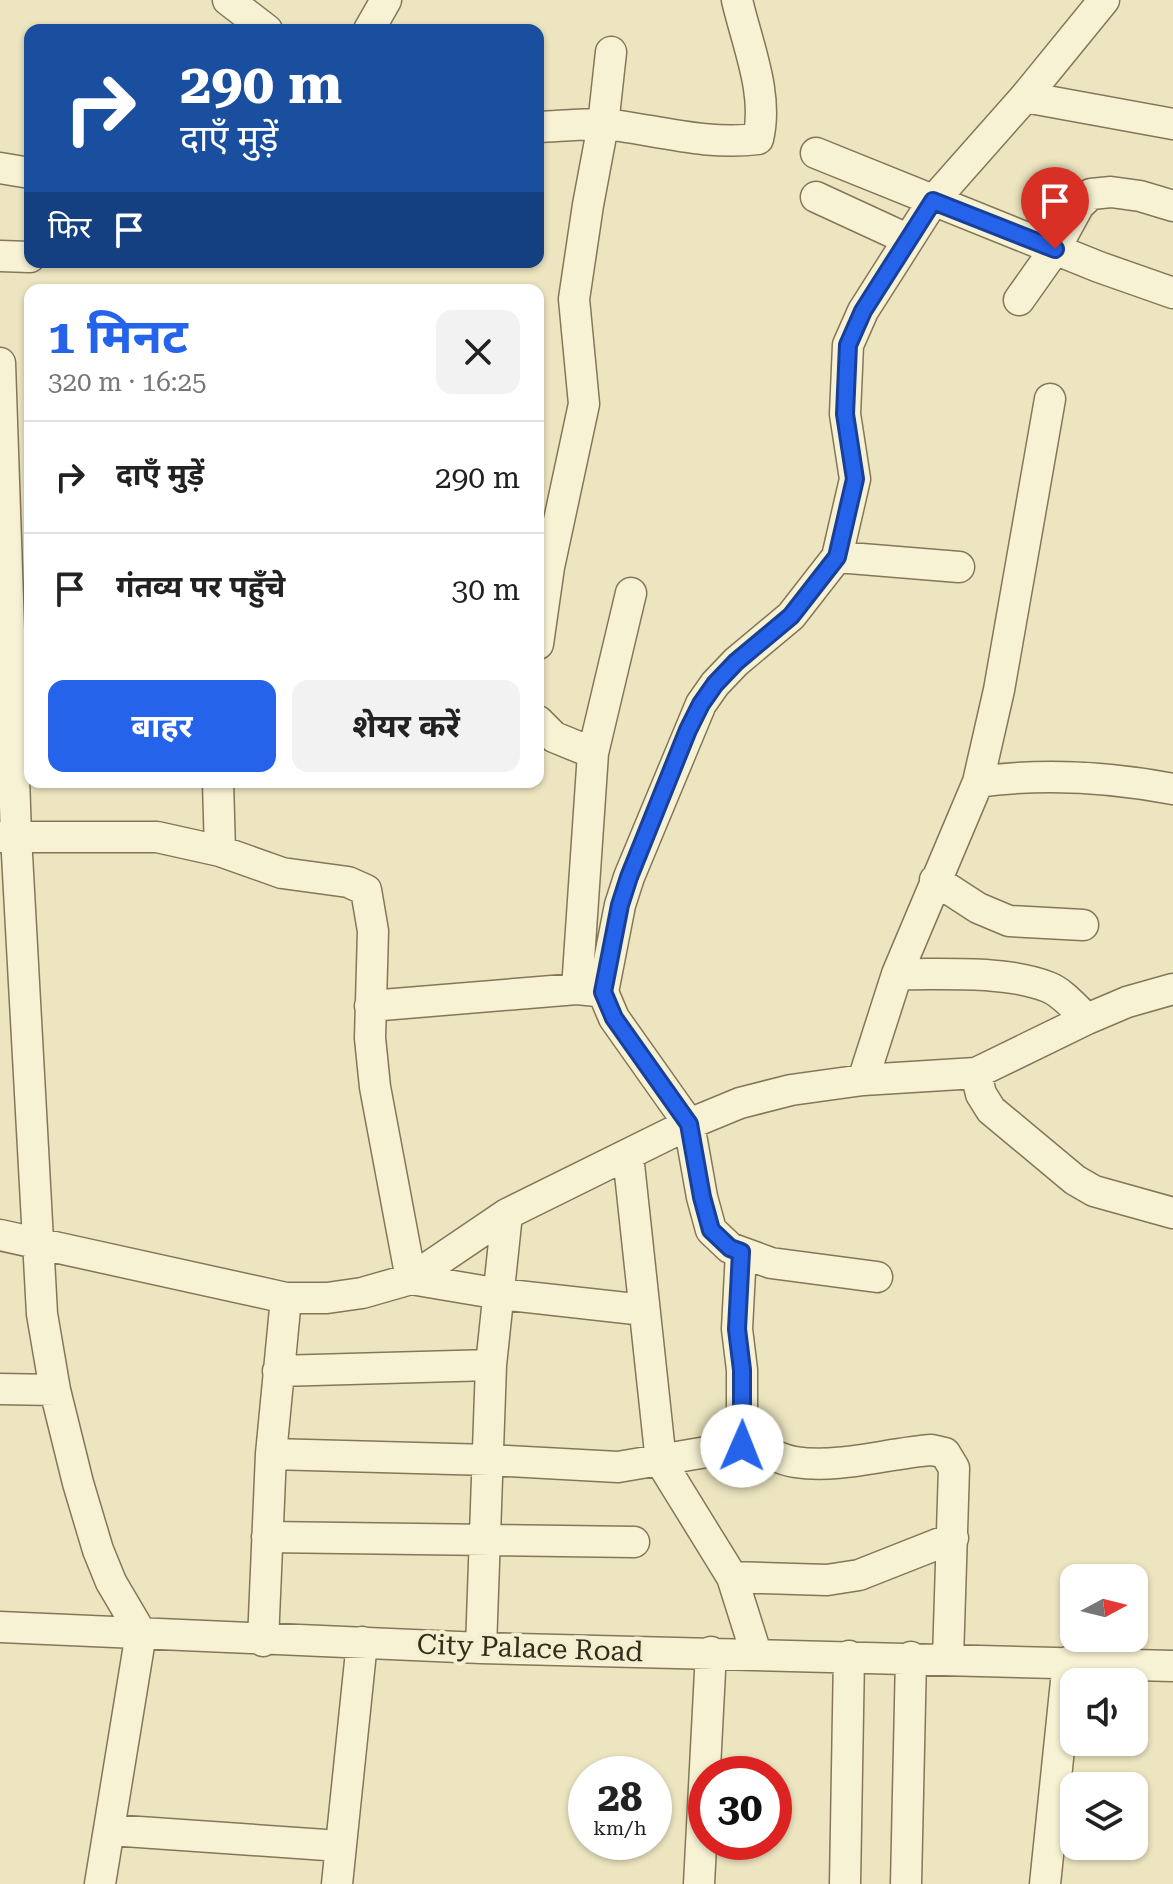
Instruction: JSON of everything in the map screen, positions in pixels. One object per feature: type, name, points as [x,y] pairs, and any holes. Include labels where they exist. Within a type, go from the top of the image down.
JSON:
[{"type":"street","points":[[228,0],[259,24]]},
{"type":"street","points":[[372,24],[386,0]]},
{"type":"street","points":[[544,127],[603,125],[707,140],[735,142],[758,139],[763,120],[759,90],[737,0]]},
{"type":"street","points":[[590,990],[629,877],[701,704],[736,662],[791,616],[837,557],[855,479],[845,414],[848,345],[863,311],[933,201],[1025,97],[1104,0]]},
{"type":"street","points":[[544,562],[584,404],[574,299],[603,125],[611,52]]},
{"type":"street","points":[[1025,97],[1173,124]]},
{"type":"street","points":[[816,153],[1099,267],[1173,293]]},
{"type":"street","points":[[0,168],[24,172]]},
{"type":"street","points":[[1019,300],[1055,249],[1079,205],[1091,194],[1111,192],[1140,196],[1173,206]]},
{"type":"street","points":[[816,197],[907,239]]},
{"type":"street","points":[[0,256],[24,257]]},
{"type":"street","points":[[0,363],[16,403],[8,836],[42,1314],[55,1390],[98,1550],[111,1582],[141,1633],[100,1884]]},
{"type":"street","points":[[863,1080],[897,974],[978,782],[999,690],[1050,399]]},
{"type":"street","points":[[837,557],[959,567]]},
{"type":"street","points":[[631,593],[593,753],[590,990],[614,1018],[689,1124],[711,1230],[730,1248],[771,1263],[877,1277]]},
{"type":"street","points":[[544,727],[554,737],[593,753]]},
{"type":"street","points":[[978,782],[1012,777],[1112,780],[1173,789]]},
{"type":"street","points":[[218,788],[220,851]]},
{"type":"street","points":[[8,836],[157,837],[220,851],[282,873],[348,882],[366,890],[373,931],[370,1038],[375,1087],[411,1279]]},
{"type":"street","points":[[935,880],[978,908],[1009,921],[1083,925]]},
{"type":"street","points":[[897,974],[982,976],[1024,981],[1051,988],[1087,1019]]},
{"type":"street","points":[[0,1235],[286,1298],[339,1297],[373,1290],[411,1279],[507,1214],[689,1124],[740,1103],[791,1090],[863,1080],[976,1073],[1087,1019],[1138,998],[1173,989]]},
{"type":"street","points":[[370,1006],[590,990]]},
{"type":"street","points":[[976,1073],[981,1094],[991,1110],[1075,1180],[1094,1191],[1173,1213]]},
{"type":"street","points":[[628,1155],[661,1462],[732,1577],[756,1653]]},
{"type":"street","points":[[481,1648],[491,1365],[507,1214]]},
{"type":"street","points":[[741,1252],[737,1329],[742,1370],[742,1446]]},
{"type":"street","points":[[411,1279],[500,1294],[644,1310]]},
{"type":"street","points":[[263,1641],[271,1454],[286,1298]]},
{"type":"street","points":[[278,1371],[491,1365]]},
{"type":"street","points":[[0,1389],[55,1390]]},
{"type":"street","points":[[271,1454],[618,1467],[742,1446],[758,1447],[795,1462],[834,1462],[932,1450],[945,1453],[954,1468],[948,1659]]},
{"type":"street","points":[[267,1537],[634,1542]]},
{"type":"street","points":[[732,1577],[827,1580],[859,1575],[953,1538]]},
{"type":"street","name":"City Palace Road","points":[[0,1627],[263,1641],[1173,1666]]},
{"type":"street","points":[[337,1884],[362,1642]]},
{"type":"street","points":[[699,1884],[711,1652]]},
{"type":"street","points":[[845,1884],[849,1656]]},
{"type":"street","points":[[906,1884],[911,1657]]},
{"type":"street","points":[[1045,1884],[1068,1662]]},
{"type":"street","points":[[110,1830],[340,1846]]},
{"type":"route","points":[[742,1446],[742,1370],[737,1329],[741,1252],[730,1248],[711,1230],[689,1124],[614,1018],[603,992],[620,905],[641,845],[701,704],[736,662],[791,616],[837,557],[855,479],[845,414],[848,345],[863,311],[907,239],[933,201],[1055,249]]}]
